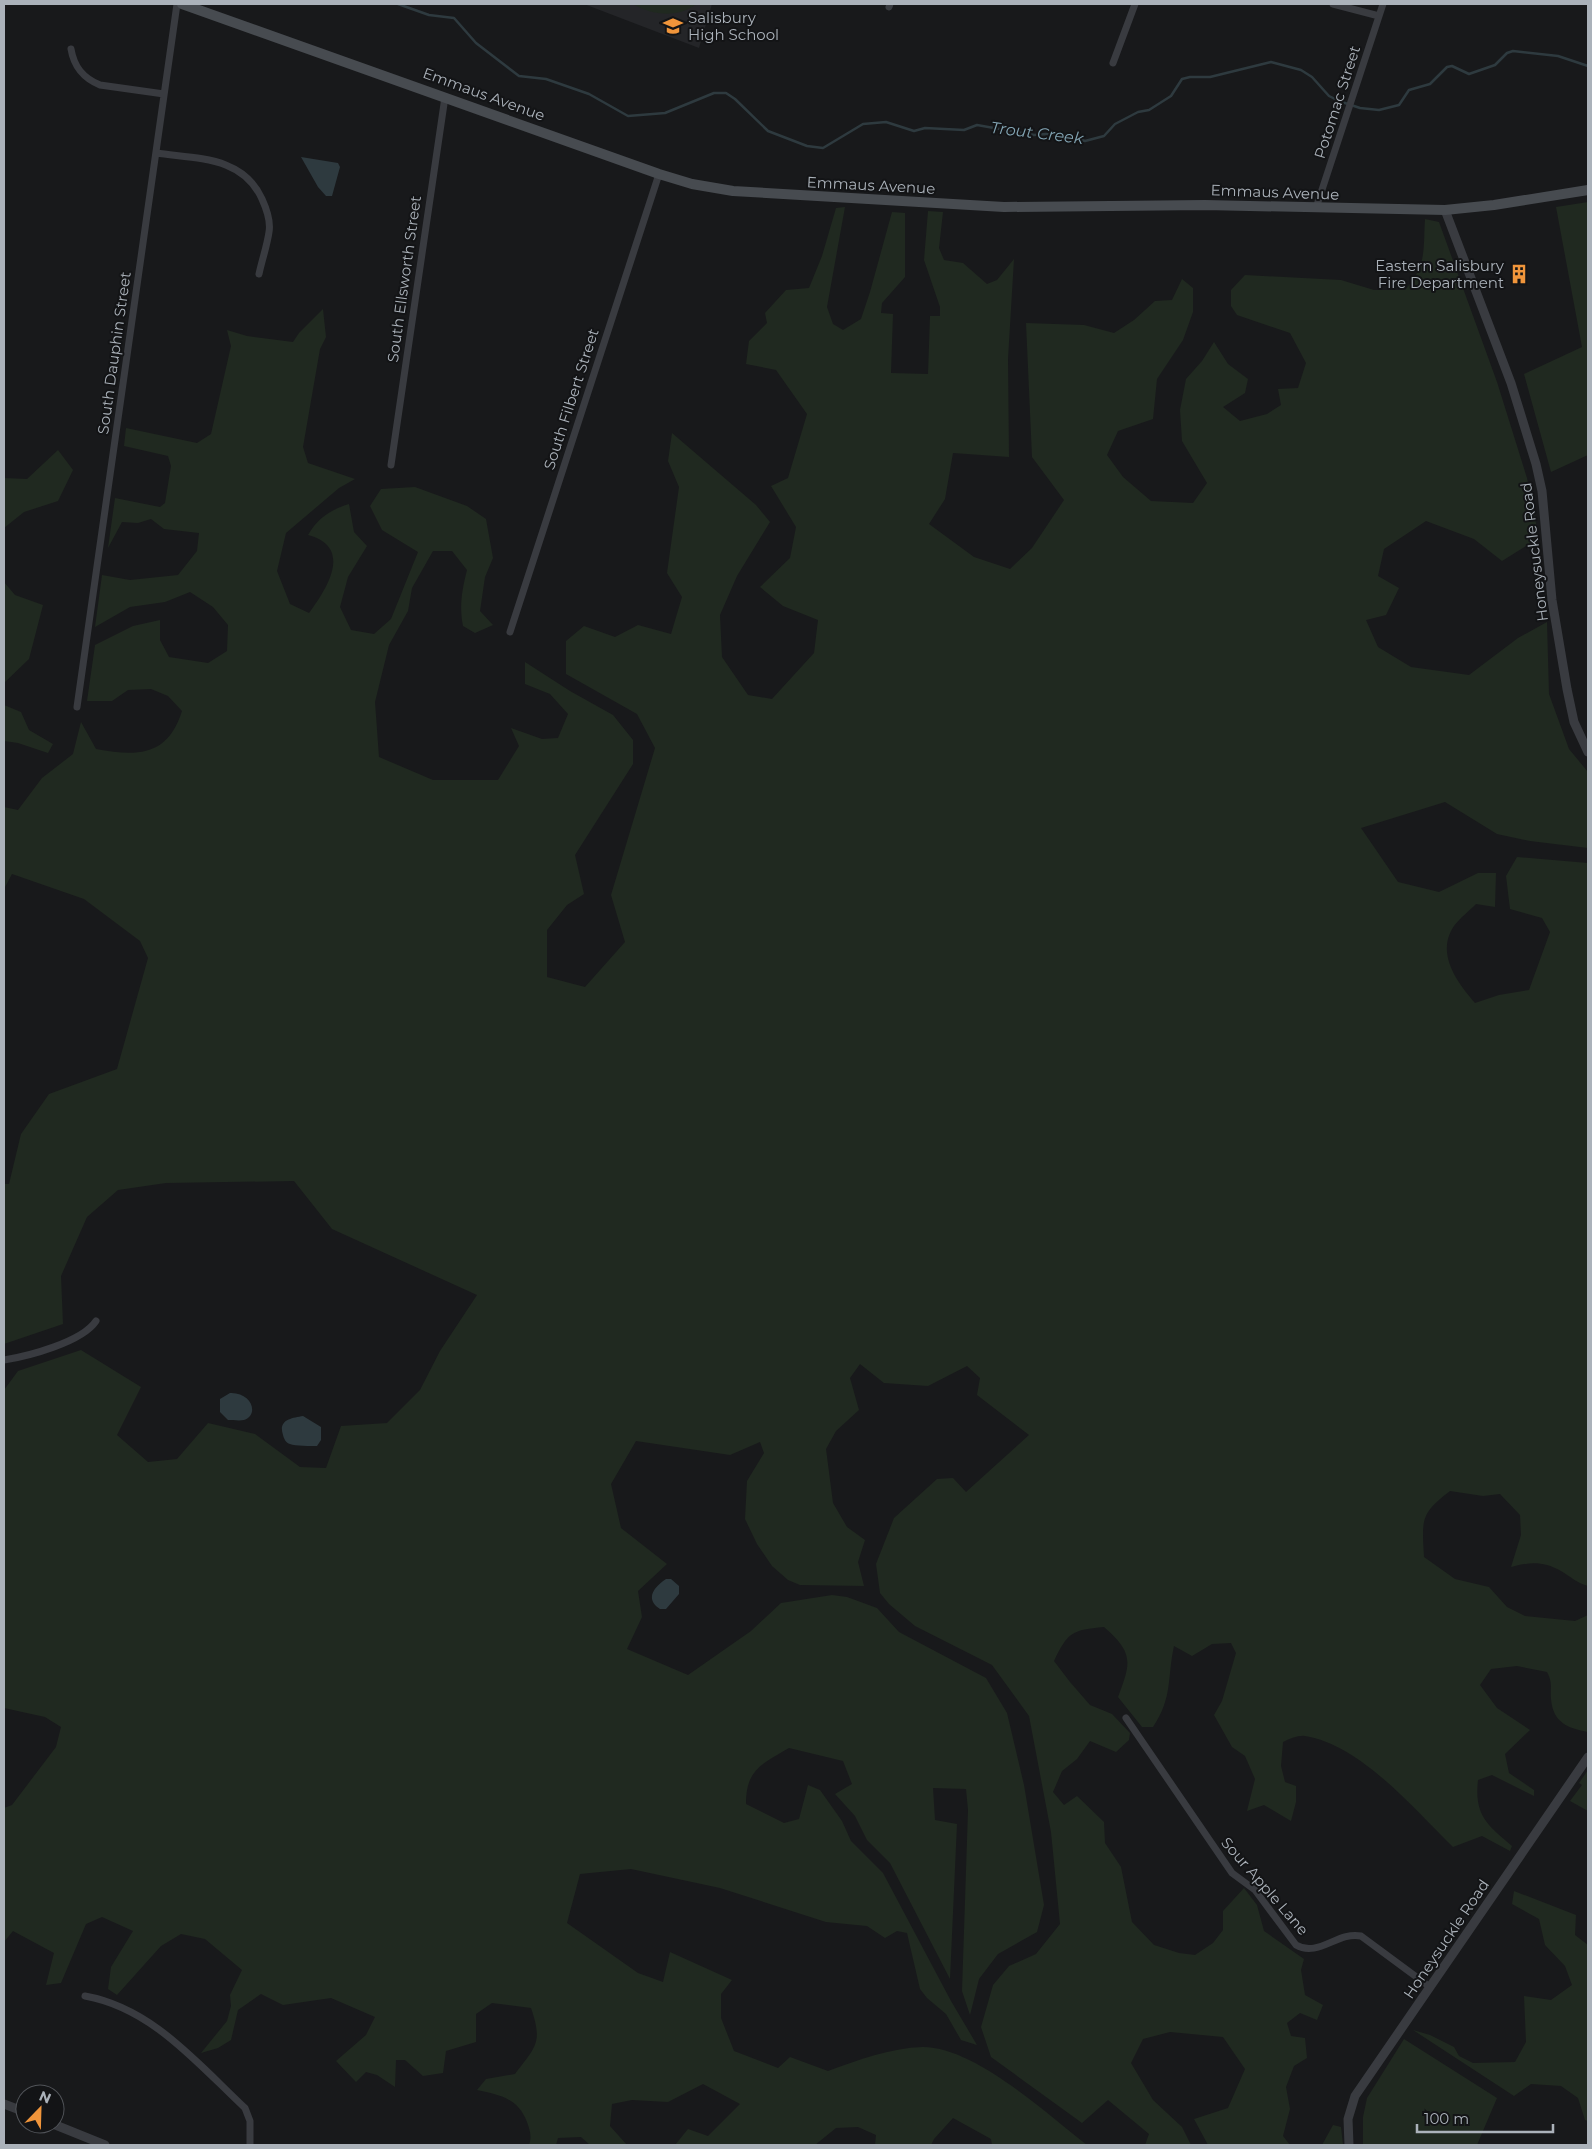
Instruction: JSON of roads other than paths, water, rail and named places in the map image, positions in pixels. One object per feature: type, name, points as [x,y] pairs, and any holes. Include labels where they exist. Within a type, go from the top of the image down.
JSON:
[{"type":"main road","name":"Emmaus Avenue","points":[[182,4],[659,174],[692,184],[733,191],[1004,207],[1206,205],[1445,210],[1494,205],[1588,190]]},
{"type":"street","name":"South Dauphin Street","points":[[77,707],[177,4]]},
{"type":"street","points":[[1113,63],[1135,4]]},
{"type":"street","points":[[1333,4],[1379,16]]},
{"type":"street","name":"Potomac Street","points":[[1316,208],[1383,4]]},
{"type":"street","points":[[71,48],[77,68],[92,82],[100,85],[164,94]]},
{"type":"street","name":"South Ellsworth Street","points":[[391,465],[445,97]]},
{"type":"street","points":[[156,153],[227,164],[244,173],[258,190],[269,216],[269,232],[259,274]]},
{"type":"street","name":"South Filbert Street","points":[[510,632],[659,174]]},
{"type":"street","name":"Honeysuckle Road","points":[[1445,210],[1522,415],[1536,464],[1543,500],[1552,600],[1566,689],[1574,722],[1588,752]]},
{"type":"street","points":[[4,1360],[29,1355],[79,1335],[91,1329],[96,1321]]},
{"type":"street","name":"Sour Apple Lane","points":[[1126,1718],[1232,1873],[1255,1890],[1296,1944],[1302,1948],[1314,1949],[1349,1935],[1361,1936],[1430,1987]]},
{"type":"street","name":"Honeysuckle Road","points":[[1349,2145],[1348,2119],[1355,2096],[1588,1757]]},
{"type":"street","points":[[85,1996],[108,2001],[135,2013],[169,2036],[245,2108],[250,2121],[250,2145]]},
{"type":"street","points":[[65,2129],[105,2145]]},
{"type":"waterway","name":"Trout Creek","points":[[398,4],[429,15],[454,18],[476,43],[519,76],[546,79],[589,94],[628,116],[665,113],[714,93],[726,93],[735,99],[768,131],[807,146],[823,148],[863,124],[886,122],[914,131],[925,128],[964,130],[977,125],[1034,135],[1046,134],[1073,137],[1085,141],[1104,136],[1115,124],[1138,112],[1149,110],[1171,96],[1182,79],[1210,77],[1271,62],[1301,70],[1312,77],[1329,96],[1339,101],[1360,108],[1379,110],[1399,105],[1409,90],[1430,84],[1447,67],[1452,66],[1469,74],[1495,65],[1507,53],[1513,51],[1558,56],[1588,66]]},
{"type":"place","name":"Salisbury High School","points":[[673,26]]},
{"type":"place","name":"Eastern Salisbury Fire Department","points":[[1519,274]]}]
